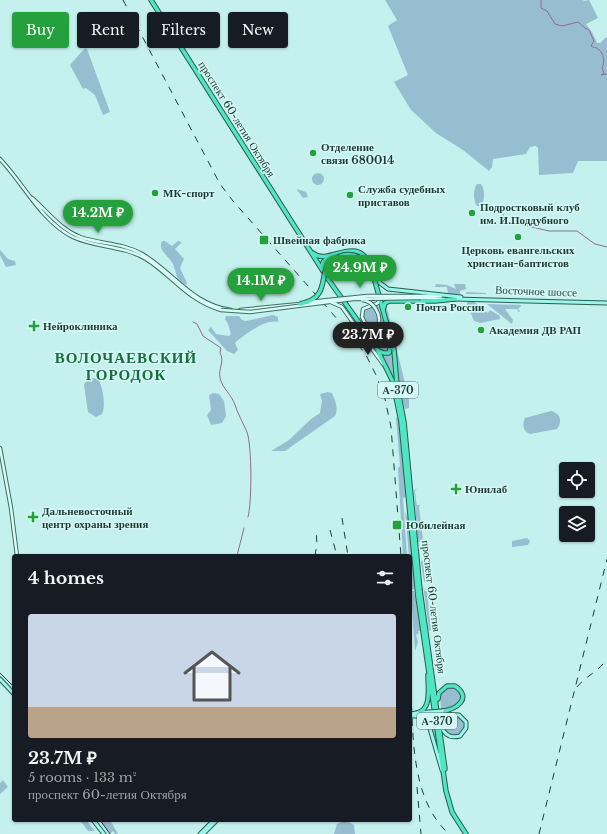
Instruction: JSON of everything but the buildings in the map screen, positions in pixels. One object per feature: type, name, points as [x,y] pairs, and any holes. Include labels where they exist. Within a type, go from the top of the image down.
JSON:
[{"type":"highway","name":"проспект 60-летия Октября","points":[[151,0],[308,248],[375,345],[393,382],[401,422],[417,591],[444,780],[452,812],[465,834]]},
{"type":"highway","points":[[308,248],[318,256],[352,251],[365,256]]},
{"type":"highway","points":[[323,271],[323,262],[333,254]]},
{"type":"highway","points":[[300,304],[319,294],[326,270],[334,259],[347,254],[358,257],[369,268],[377,292]]},
{"type":"highway","name":"проспект 60-летия Октября","points":[[365,256],[371,267],[378,299],[391,340],[404,419],[420,590],[441,712],[440,722],[448,791],[454,811],[465,834]]},
{"type":"highway","points":[[384,317],[383,306],[385,303],[390,301],[435,301],[455,298]]},
{"type":"highway","points":[[375,345],[380,351],[387,354],[391,350],[391,340]]},
{"type":"highway","points":[[417,714],[424,710],[427,704],[428,662]]},
{"type":"highway","points":[[447,686],[456,686],[461,692],[461,702],[454,709],[441,712],[439,693],[447,686]]},
{"type":"main road","points":[[0,159],[32,198],[55,221],[73,234],[88,239],[133,249],[162,269],[204,304],[241,313],[346,300],[421,297]]},
{"type":"main road","name":"Восточное шоссе","points":[[365,256],[369,260],[380,283],[388,289],[455,298],[607,303]]},
{"type":"main road","points":[[221,309],[249,310],[360,296],[455,298]]},
{"type":"main road","points":[[346,300],[363,300],[371,302],[374,306],[379,319],[378,326],[374,329],[367,327],[362,316],[363,309],[378,303],[378,299]]},
{"type":"main road","points":[[320,303],[332,303],[338,305],[381,361],[393,382]]},
{"type":"main road","points":[[0,448],[11,508],[16,554]]},
{"type":"main road","points":[[0,679],[12,692]]},
{"type":"main road","points":[[412,715],[441,712],[459,715],[466,722],[466,728],[460,736],[452,737],[444,733],[440,722]]},
{"type":"main road","points":[[417,714],[424,717],[428,722],[444,780]]},
{"type":"main road","points":[[95,822],[104,834]]},
{"type":"main road","points":[[200,834],[212,822]]},
{"type":"main road","points":[[203,834],[215,822]]},
{"type":"shaded area","points":[[385,0],[589,0],[598,18],[586,24],[597,43],[600,43],[606,37],[607,38],[607,161],[578,161],[573,173],[539,175],[538,148],[536,146],[530,147],[526,154],[493,159],[492,167],[489,171],[463,150],[436,133],[411,110],[394,82],[408,75],[388,26],[397,20]]},
{"type":"shaded area","points":[[85,48],[87,49],[110,112],[103,115],[95,95],[86,88],[83,89],[70,65]]},
{"type":"shaded area","points":[[320,173],[323,174],[323,184],[316,185],[313,184],[312,177],[313,174]]},
{"type":"shaded area","points":[[477,184],[481,184],[484,192],[484,198],[481,206],[477,206],[474,198],[474,191]]},
{"type":"shaded area","points":[[297,189],[306,192],[308,197],[303,198]]},
{"type":"shaded area","points":[[162,241],[165,241],[172,246],[178,241],[182,242],[175,249],[184,259],[180,268],[187,283],[186,285],[178,280],[173,264],[162,250]]},
{"type":"shaded area","points":[[0,250],[8,259],[15,261],[16,265],[6,267],[0,255]]},
{"type":"shaded area","points":[[436,284],[447,285],[456,289],[454,284],[465,284],[466,289],[460,291],[460,294],[448,294],[447,287],[435,287]]},
{"type":"shaded area","points":[[466,292],[486,293],[486,294],[466,294]]},
{"type":"shaded area","points":[[473,301],[480,306],[480,311],[485,311],[488,313],[490,310],[500,316],[500,319],[480,323],[474,321],[467,304],[467,302]]},
{"type":"shaded area","points":[[378,304],[386,331],[380,329],[371,335],[359,318],[362,318],[368,329],[372,330],[378,328],[381,321],[376,305]]},
{"type":"shaded area","points":[[386,304],[409,400],[409,408],[405,409],[397,378],[395,350],[384,311]]},
{"type":"shaded area","points":[[487,304],[521,306],[518,309],[505,309],[513,320],[512,324]]},
{"type":"shaded area","points":[[373,306],[378,322],[372,327],[368,325],[363,313],[365,310]]},
{"type":"shaded area","points":[[273,315],[278,317],[278,322],[262,325],[238,340],[235,343],[238,350],[234,354],[227,351],[208,330],[211,327],[216,334],[229,336],[231,334],[225,319],[226,316],[239,316],[242,320],[246,321]]},
{"type":"shaded area","points":[[375,337],[376,343],[382,347],[389,344],[389,351],[385,353],[379,349],[373,339]]},
{"type":"shaded area","points":[[392,351],[396,386],[382,354],[387,355]]},
{"type":"shaded area","points":[[92,378],[98,379],[100,382],[103,396],[104,407],[102,414],[96,417],[88,412],[84,385],[87,380]]},
{"type":"shaded area","points":[[328,392],[332,393],[336,404],[337,410],[335,416],[285,451],[271,451],[289,440],[311,419],[320,413],[322,401],[320,394]]},
{"type":"shaded area","points":[[214,393],[219,394],[224,401],[226,416],[222,423],[211,425],[207,415],[211,410],[209,395]]},
{"type":"shaded area","points":[[551,411],[557,414],[560,418],[560,423],[557,429],[530,434],[526,431],[523,425],[525,418]]},
{"type":"shaded area","points":[[399,417],[406,497],[403,498],[407,554],[403,554],[398,468],[400,466],[396,418]]},
{"type":"shaded area","points":[[418,488],[415,490],[420,542],[418,542],[414,490]]},
{"type":"shaded area","points":[[416,499],[417,505],[420,505],[423,540],[420,540]]},
{"type":"shaded area","points":[[405,511],[408,518],[412,554],[409,554]]},
{"type":"shaded area","points":[[527,538],[530,541],[528,545],[512,547],[512,541]]},
{"type":"shaded area","points":[[412,554],[415,581],[414,589],[412,590]]},
{"type":"shaded area","points":[[423,559],[425,560],[427,581],[424,582],[421,562]]},
{"type":"shaded area","points":[[423,585],[425,591],[427,591],[431,631],[429,630]]},
{"type":"shaded area","points":[[412,591],[414,591],[415,595],[421,631],[418,631],[419,633],[416,635],[418,642],[415,651]]},
{"type":"shaded area","points":[[449,687],[455,687],[460,692],[460,700],[456,706],[441,710],[440,693]]},
{"type":"shaded area","points":[[457,715],[461,717],[465,727],[461,734],[451,736],[445,732],[442,716]]},
{"type":"shaded area","points":[[434,716],[440,761],[431,724],[426,717]]},
{"type":"shaded area","points":[[3,780],[8,787],[0,794],[0,783]]},
{"type":"shaded area","points":[[81,822],[88,822],[95,831],[88,831]]},
{"type":"shaded area","points":[[101,822],[111,822],[118,834],[115,834],[113,831],[110,834]]},
{"type":"shaded area","points":[[341,822],[349,822],[354,825],[355,834],[334,834],[337,824]]},
{"type":"waterway","points":[[541,0],[541,8],[547,11],[555,24],[562,26],[578,22],[589,30],[594,41],[591,46],[598,49],[603,55],[604,60],[602,68],[604,73],[601,75],[607,74]]},
{"type":"waterway","points":[[501,210],[506,221],[549,231],[577,231],[595,244],[607,247]]},
{"type":"waterway","points":[[193,322],[197,324],[203,336],[221,348],[221,382],[234,401],[249,439],[251,474],[248,517]]},
{"type":"waterway","points":[[238,554],[244,528]]},
{"type":"tram line","points":[[0,673],[12,685]]},
{"type":"tram line","points":[[101,822],[110,834]]},
{"type":"railway","points":[[123,0],[220,184],[233,201],[346,329],[366,355],[376,375],[385,399],[391,427],[401,554]]},
{"type":"railway","points":[[342,518],[348,554]]},
{"type":"railway","points":[[330,530],[336,554]]},
{"type":"railway","points":[[315,554],[317,544],[316,531]]},
{"type":"railway","points":[[539,834],[607,559]]},
{"type":"railway","points":[[577,687],[607,659]]},
{"type":"railway","points":[[412,718],[416,761],[420,782],[426,801],[436,819],[449,834]]},
{"type":"railway","points":[[417,787],[421,834]]},
{"type":"place","name":"Отделение связи 680014","points":[[313,153]]},
{"type":"place","name":"МК-спорт","points":[[155,193]]},
{"type":"place","name":"Служба судебных приставов","points":[[350,195]]},
{"type":"place","name":"Подростковый клуб им. И.Поддубного","points":[[472,213]]},
{"type":"place","name":"Церковь евангельских христиан-баптистов","points":[[518,237]]},
{"type":"place","name":"Швейная фабрика","points":[[264,240]]},
{"type":"place","name":"Почта России","points":[[408,307]]},
{"type":"place","name":"Нейроклиника","points":[[34,326]]},
{"type":"place","name":"Академия ДВ РАП","points":[[481,330]]},
{"type":"place","name":"Юнилаб","points":[[456,489]]},
{"type":"place","name":"Дальневосточный центр охраны зрения","points":[[33,517]]},
{"type":"place","name":"Юбилейная","points":[[397,525]]},
{"type":"district","name":"ВОЛОЧАЕВСКИЙ ГОРОДОК","points":[[126,366]]}]
